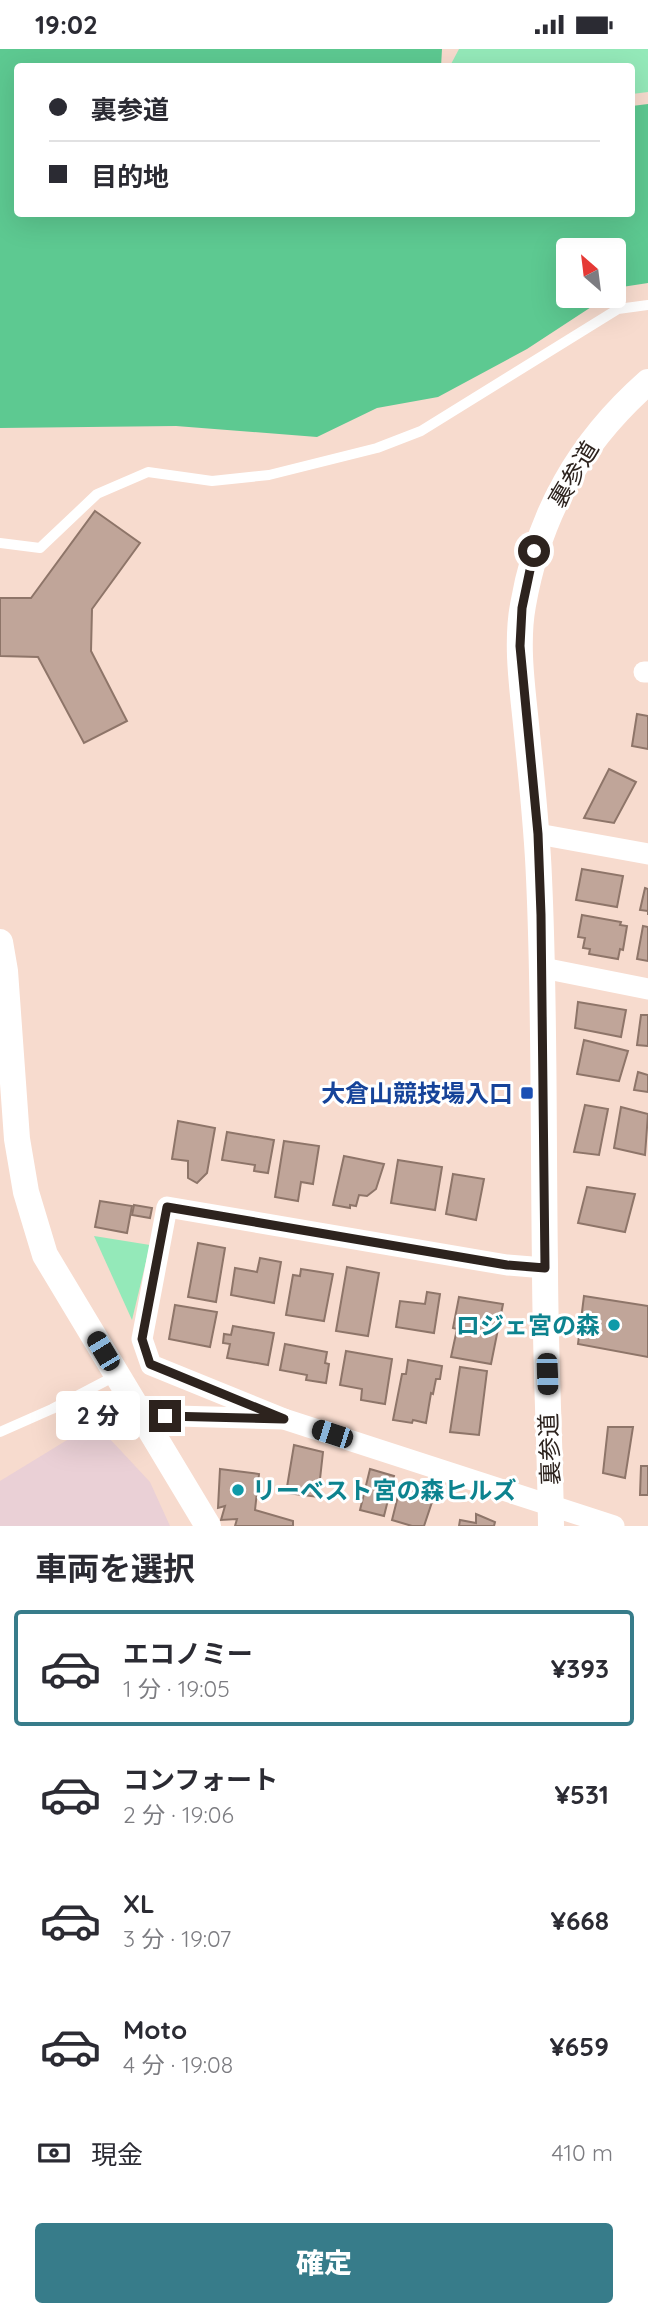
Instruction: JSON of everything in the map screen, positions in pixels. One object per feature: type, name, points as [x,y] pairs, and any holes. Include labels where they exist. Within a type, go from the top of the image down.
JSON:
[{"type":"street","name":"裏参道","points":[[551,1516],[545,1268],[543,968],[538,834],[520,646],[522,608],[534,551],[557,496],[588,445],[611,417],[648,382]]},
{"type":"street","points":[[538,834],[648,855]]},
{"type":"street","points":[[0,942],[5,971],[17,1139],[26,1192],[45,1255],[208,1526]]},
{"type":"street","points":[[543,968],[648,989]]},
{"type":"street","points":[[545,1268],[507,1265],[167,1207],[142,1339],[150,1364],[284,1419],[551,1516],[614,1526]]},
{"type":"street","points":[[142,1415],[284,1419]]},
{"type":"lane","points":[[0,544],[40,548],[97,494],[148,472],[212,481],[269,475],[377,447],[432,424],[618,309],[648,305]]},
{"type":"lane","points":[[0,1432],[117,1375]]},
{"type":"shaded area","points":[[95,1423],[150,1482],[170,1526],[0,1526],[0,1481]]},
{"type":"green space","points":[[0,49],[442,49],[441,63],[14,63],[14,217],[635,217],[635,106],[648,104],[648,283],[626,286],[626,238],[556,238],[556,308],[590,308],[527,349],[438,397],[377,408],[317,437],[176,426],[0,428]]},
{"type":"green space","points":[[459,49],[648,49],[648,92],[635,94],[635,63],[452,63]]},
{"type":"green space","points":[[94,1236],[150,1245],[132,1320]]},
{"type":"building","points":[[95,511],[140,543],[92,609],[91,651],[127,721],[84,743],[38,657],[0,656],[0,598],[31,598]]},
{"type":"building","points":[[637,714],[648,716],[648,749],[632,746]]},
{"type":"building","points":[[609,769],[636,782],[614,823],[584,818]]},
{"type":"building","points":[[582,869],[623,876],[617,907],[576,900]]},
{"type":"building","points":[[645,888],[648,889],[648,911],[640,910]]},
{"type":"building","points":[[582,915],[621,922],[620,925],[627,926],[623,950],[620,949],[618,959],[589,954],[590,949],[583,948],[585,938],[578,937]]},
{"type":"building","points":[[643,926],[648,927],[648,961],[637,959]]},
{"type":"building","points":[[578,1002],[626,1010],[621,1037],[575,1028]]},
{"type":"building","points":[[641,1015],[648,1015],[648,1046],[637,1045]]},
{"type":"building","points":[[584,1040],[628,1051],[619,1081],[577,1074]]},
{"type":"building","points":[[638,1072],[648,1075],[648,1092],[634,1090]]},
{"type":"building","points":[[585,1105],[608,1109],[599,1155],[574,1152]]},
{"type":"building","points":[[621,1107],[648,1114],[645,1155],[614,1148]]},
{"type":"building","points":[[178,1121],[215,1128],[207,1173],[197,1183],[188,1178],[188,1161],[172,1159]]},
{"type":"building","points":[[227,1132],[274,1140],[268,1173],[254,1171],[255,1165],[222,1160]]},
{"type":"building","points":[[284,1141],[319,1146],[313,1184],[301,1182],[298,1201],[275,1197]]},
{"type":"building","points":[[344,1156],[384,1164],[376,1189],[367,1196],[359,1195],[356,1206],[350,1205],[350,1208],[333,1205]]},
{"type":"building","points":[[398,1160],[442,1167],[435,1210],[391,1203]]},
{"type":"building","points":[[453,1174],[484,1179],[476,1220],[446,1214]]},
{"type":"building","points":[[587,1187],[635,1194],[625,1232],[578,1223]]},
{"type":"building","points":[[100,1201],[132,1206],[127,1233],[95,1227]]},
{"type":"building","points":[[134,1205],[152,1208],[150,1218],[132,1215]]},
{"type":"building","points":[[198,1243],[225,1248],[216,1302],[188,1297]]},
{"type":"building","points":[[260,1258],[281,1262],[274,1303],[231,1295],[235,1268],[257,1272]]},
{"type":"building","points":[[347,1267],[379,1273],[368,1336],[336,1331]]},
{"type":"building","points":[[301,1269],[333,1274],[324,1321],[286,1315],[293,1275],[300,1276]]},
{"type":"building","points":[[427,1292],[440,1294],[434,1333],[396,1327],[400,1301],[425,1304]]},
{"type":"building","name":"ロジェ宮の森","points":[[584,1296],[648,1306],[648,1357],[578,1344]]},
{"type":"building","points":[[459,1297],[503,1304],[491,1364],[451,1357],[457,1329],[453,1328]]},
{"type":"building","points":[[175,1305],[217,1312],[210,1347],[169,1339]]},
{"type":"building","points":[[233,1326],[274,1333],[268,1365],[227,1358],[230,1344],[223,1343],[224,1334],[231,1335]]},
{"type":"building","points":[[285,1344],[327,1352],[325,1363],[329,1364],[326,1383],[306,1380],[307,1375],[280,1370]]},
{"type":"building","points":[[346,1351],[392,1359],[385,1404],[361,1400],[362,1389],[340,1385]]},
{"type":"building","points":[[408,1360],[442,1366],[440,1379],[436,1379],[433,1394],[431,1393],[426,1423],[393,1420],[402,1374],[406,1374]]},
{"type":"building","points":[[460,1367],[487,1371],[479,1435],[450,1432]]},
{"type":"building","points":[[608,1427],[633,1427],[625,1478],[603,1473]]},
{"type":"building","points":[[294,1445],[323,1452],[318,1497],[286,1493]]},
{"type":"building","points":[[641,1466],[648,1466],[648,1495],[640,1495]]},
{"type":"building","name":"リーベスト宮の森ヒルズ","points":[[220,1469],[259,1474],[255,1510],[293,1521],[293,1526],[235,1526],[237,1519],[221,1520],[225,1506],[218,1508]]},
{"type":"building","points":[[370,1469],[394,1476],[384,1516],[360,1510]]},
{"type":"building","points":[[401,1484],[434,1496],[424,1526],[412,1526],[392,1520]]},
{"type":"building","points":[[476,1514],[495,1522],[494,1526],[459,1526],[460,1520],[476,1523]]},
{"type":"place","name":"大倉山競技場入口","points":[[527,1093]]},
{"type":"place","name":"ロジェ宮の森","points":[[614,1325]]},
{"type":"place","name":"リーベスト宮の森ヒルズ","points":[[238,1490]]},
{"type":"route","points":[[165,1416],[284,1419],[150,1364],[142,1339],[167,1207],[507,1265],[545,1268],[543,968],[538,834],[520,646],[522,608],[534,551]]}]
